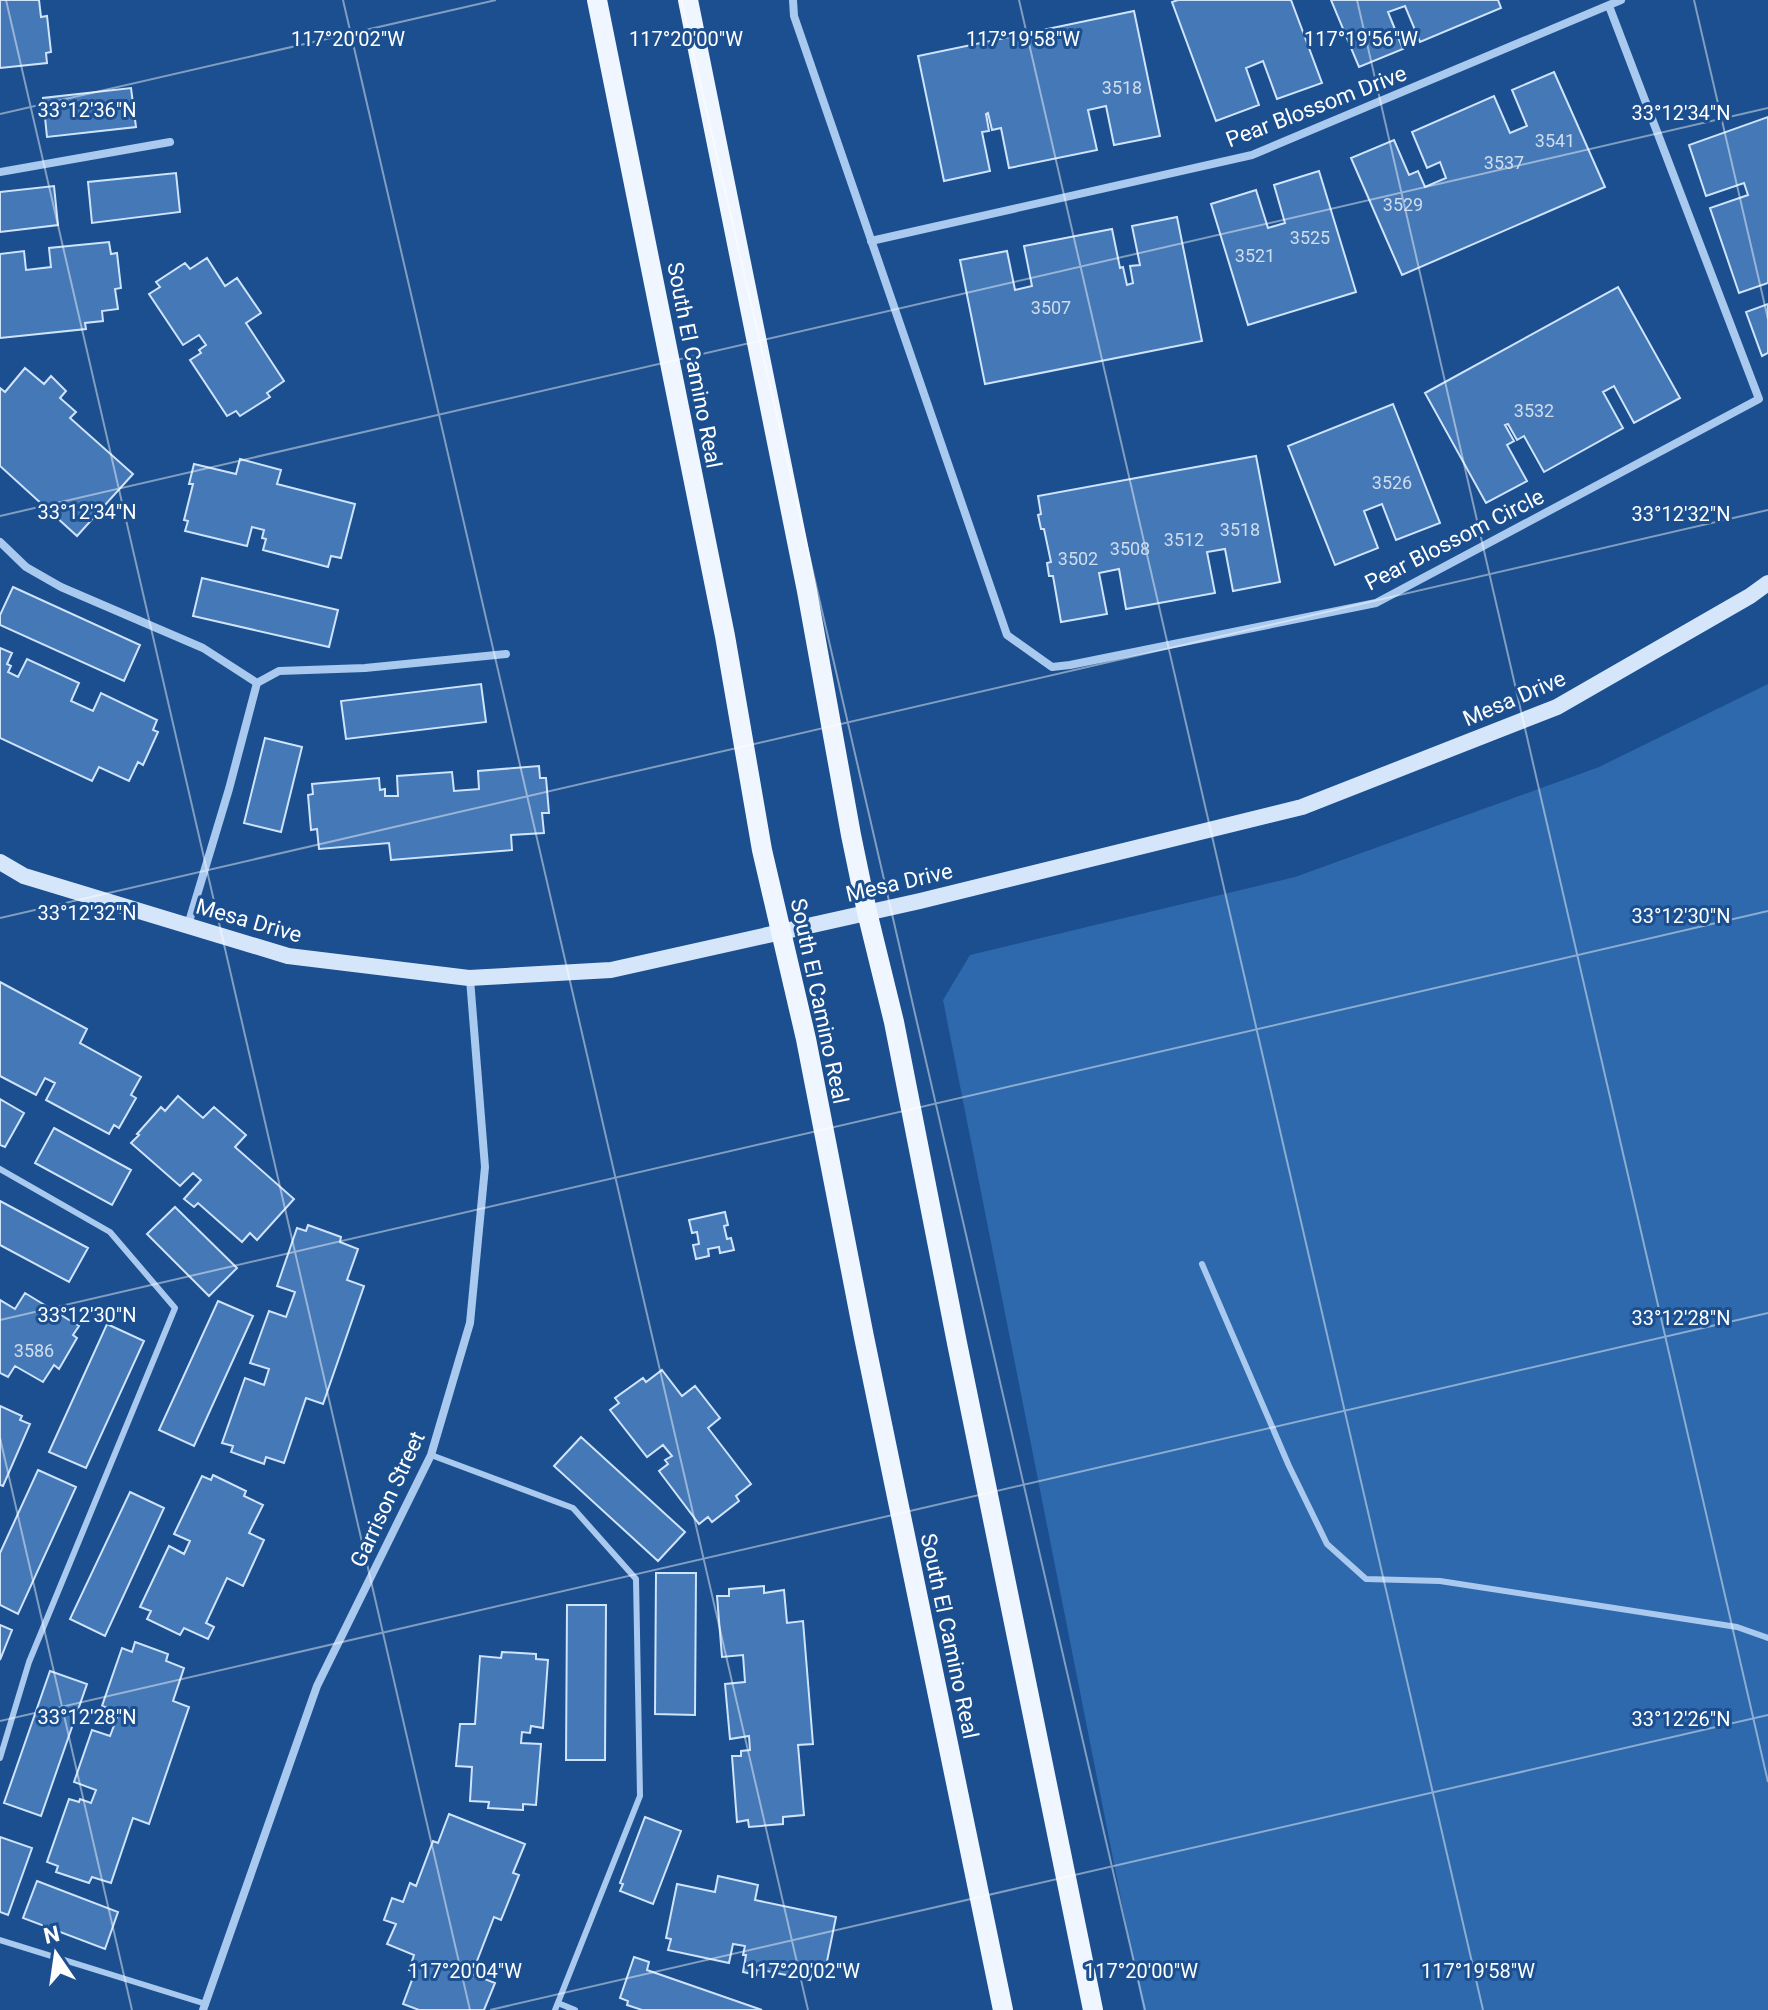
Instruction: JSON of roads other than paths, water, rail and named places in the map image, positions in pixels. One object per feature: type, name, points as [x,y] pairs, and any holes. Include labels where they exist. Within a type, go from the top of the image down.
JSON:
[{"type":"main road","name":"South El Camino Real","points":[[597,0],[725,636],[762,850],[806,1039],[1003,2010]]},
{"type":"main road","points":[[688,0],[807,591],[851,835],[894,1022],[1093,2010]]},
{"type":"main road","name":"Mesa Drive","points":[[0,862],[24,876],[288,956],[469,978],[611,970],[1302,807],[1557,707],[1768,583]]},
{"type":"street","points":[[793,0],[794,16],[871,241]]},
{"type":"street","name":"Pear Blossom Drive","points":[[871,241],[1252,155],[1621,0]]},
{"type":"street","name":"Pear Blossom Circle","points":[[871,241],[1007,635],[1052,667],[1376,603],[1759,399],[1609,6]]},
{"type":"street","points":[[0,172],[170,142]]},
{"type":"street","points":[[0,542],[26,567],[61,587],[203,648],[257,683]]},
{"type":"street","points":[[188,926],[257,683],[279,671],[365,668],[506,654]]},
{"type":"street","name":"Garrison Street","points":[[204,2007],[317,1686],[431,1455],[470,1323],[485,1167],[469,978]]},
{"type":"lane","points":[[0,1169],[110,1232],[175,1308],[29,1662],[0,1758]]},
{"type":"lane","points":[[1202,1264],[1289,1466],[1327,1544],[1366,1579],[1440,1581],[1737,1627],[1768,1638]]},
{"type":"lane","points":[[431,1455],[573,1508],[636,1579],[640,1796],[556,2006],[575,2010]]},
{"type":"lane","points":[[0,1940],[204,2007]]}]
